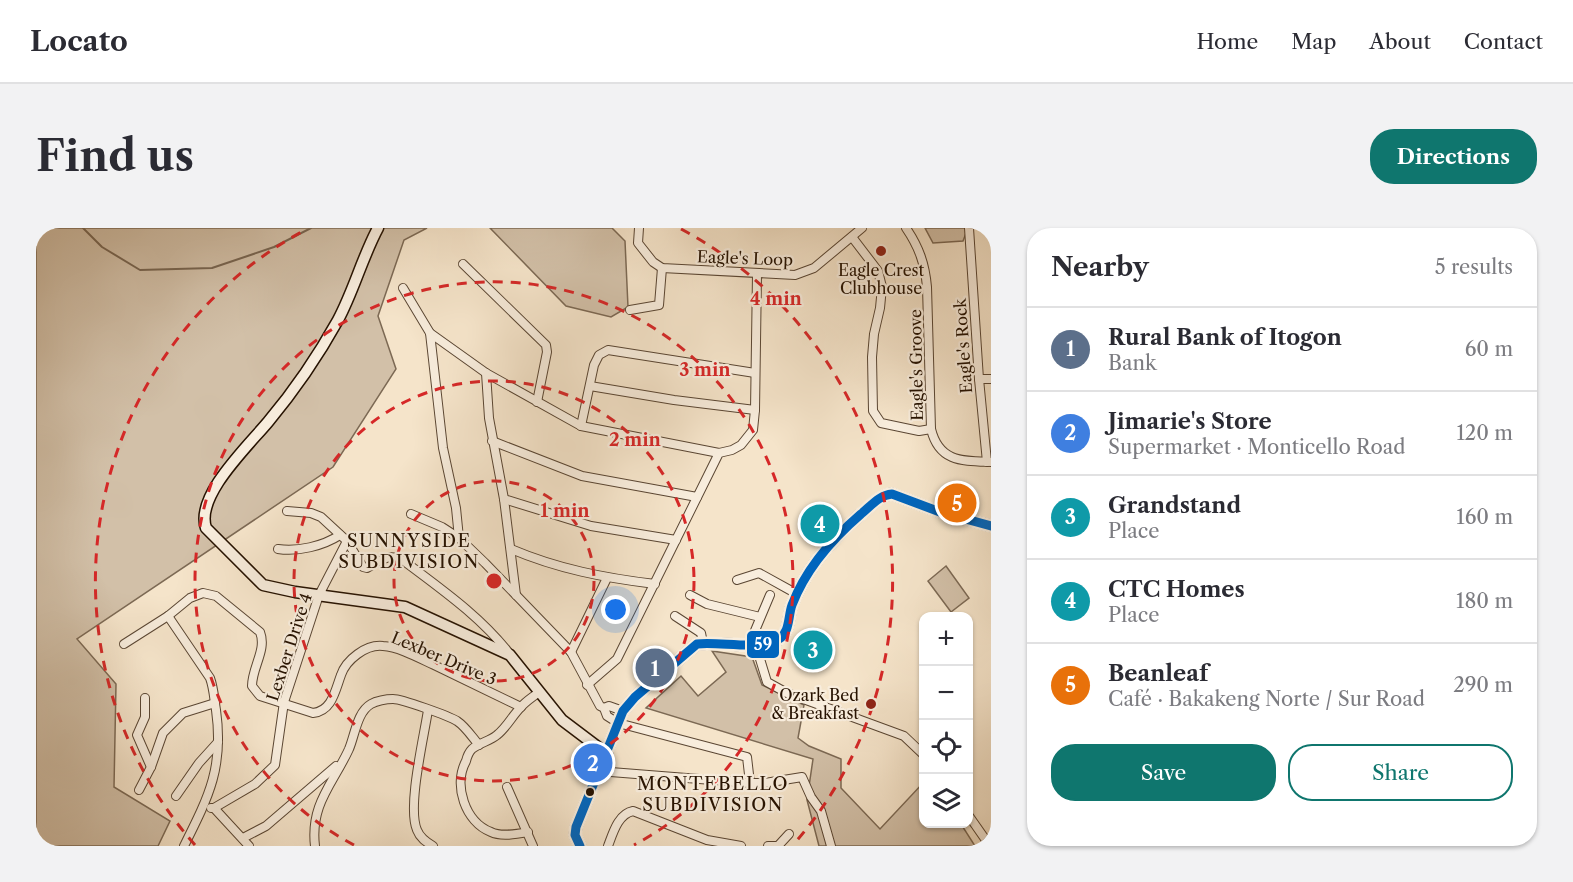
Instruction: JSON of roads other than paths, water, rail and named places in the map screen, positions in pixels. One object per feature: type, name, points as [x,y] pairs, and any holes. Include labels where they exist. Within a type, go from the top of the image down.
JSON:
[{"type":"main road","points":[[378,228],[366,250],[338,319],[319,351],[277,410],[218,481],[204,508],[202,518],[206,528],[263,585],[405,607],[510,655],[562,720],[607,754]]},
{"type":"main road","points":[[580,846],[575,835],[576,827],[623,711],[635,697],[697,644],[756,645],[778,640],[784,634],[791,606],[818,558],[842,530],[878,499],[888,495],[912,500],[940,512],[991,526]]},
{"type":"street","points":[[630,309],[659,305],[662,268],[653,262],[638,243],[639,228]]},
{"type":"street","name":"Eagle's Loop","points":[[662,268],[795,274],[805,272],[862,228]]},
{"type":"street","name":"Eagle's Groove","points":[[906,228],[917,245],[925,266],[931,429],[938,446],[951,458],[989,462]]},
{"type":"street","name":"Eagle's Rock","points":[[969,228],[979,379],[987,429],[989,462]]},
{"type":"street","points":[[852,237],[878,271],[882,287],[872,345],[873,411],[881,423],[919,431],[931,429]]},
{"type":"street","points":[[463,264],[546,345],[547,352],[537,402]]},
{"type":"street","points":[[403,288],[430,333],[486,373],[581,426],[719,453],[741,445],[752,434],[755,410],[757,274]]},
{"type":"street","points":[[430,333],[443,448],[456,508],[459,538]]},
{"type":"street","points":[[581,426],[594,365],[599,355],[608,350],[755,373]]},
{"type":"street","points":[[486,373],[487,405],[504,499],[516,595]]},
{"type":"street","points":[[979,379],[991,379]]},
{"type":"street","points":[[590,386],[755,410]]},
{"type":"street","points":[[492,441],[582,476],[697,496]]},
{"type":"street","points":[[587,685],[617,659],[719,453]]},
{"type":"street","points":[[504,499],[591,526],[676,540]]},
{"type":"street","points":[[287,511],[311,513],[321,517],[347,541],[363,567],[367,568],[395,556],[404,561],[465,608],[494,634],[510,655]]},
{"type":"street","points":[[411,514],[442,526],[459,538],[516,595],[571,652],[587,685],[600,706],[604,708],[607,716],[618,723],[747,757],[750,783]]},
{"type":"street","points":[[278,549],[296,550],[326,542],[340,535]]},
{"type":"street","name":"Lexber Drive 4","points":[[214,808],[255,784],[275,765],[284,702],[319,595],[347,541]]},
{"type":"street","points":[[511,549],[557,567],[607,578],[656,584]]},
{"type":"street","points":[[737,580],[759,573],[797,594]]},
{"type":"street","points":[[571,652],[607,578]]},
{"type":"street","points":[[124,644],[168,616],[190,598],[203,593],[216,596],[247,620],[260,632],[263,639],[252,676],[252,686],[255,692],[260,696],[284,702]]},
{"type":"street","points":[[690,595],[707,604],[760,617]]},
{"type":"street","points":[[770,595],[754,633],[767,682],[787,693],[904,736],[919,750]]},
{"type":"street","points":[[168,616],[210,678],[214,689],[218,742],[217,768],[204,807],[184,846]]},
{"type":"street","points":[[675,616],[701,633],[703,644]]},
{"type":"street","name":"Lexber Drive 3","points":[[284,702],[313,713],[326,708],[332,701],[342,671],[349,662],[363,650],[380,645],[418,658],[521,707]]},
{"type":"street","points":[[528,832],[495,834],[476,822],[468,814],[461,792],[462,768],[471,749],[494,738],[521,707],[539,692]]},
{"type":"street","points":[[145,699],[145,717],[137,735],[151,767]]},
{"type":"street","points":[[315,846],[313,829],[327,786],[349,749],[359,720],[367,706],[374,702],[395,699],[454,719],[478,745]]},
{"type":"street","points":[[139,790],[151,767],[163,733],[183,713],[215,703]]},
{"type":"street","points":[[604,708],[609,706],[623,711]]},
{"type":"street","points":[[428,710],[413,813],[417,832],[433,846]]},
{"type":"street","points":[[176,796],[199,763],[218,742]]},
{"type":"street","points":[[243,838],[266,826],[342,762]]},
{"type":"street","points":[[598,771],[750,783],[802,777],[821,811],[831,846]]},
{"type":"street","points":[[507,787],[533,846]]},
{"type":"street","points":[[204,807],[214,808],[249,846]]},
{"type":"street","points":[[608,846],[621,819],[626,813],[633,811],[707,840],[741,846]]},
{"type":"street","points":[[973,822],[990,846]]},
{"type":"street","points":[[768,846],[778,846],[789,834]]},
{"type":"waterway","points":[[83,228],[102,247],[140,270],[212,268],[274,247],[311,228]]},
{"type":"place","name":"Eagle Crest Clubhouse","points":[[881,251]]},
{"type":"place","name":"Beanleaf","points":[[957,503]]},
{"type":"place","name":"CTC Homes","points":[[820,524]]},
{"type":"place","name":"Grandstand","points":[[813,650]]},
{"type":"place","name":"Rural Bank of Itogon","points":[[655,668]]},
{"type":"place","name":"Ozark Bed & Breakfast","points":[[871,704]]},
{"type":"place","name":"Jimarie's Store","points":[[593,763]]},
{"type":"district","name":"SUNNYSIDE SUBDIVISION","points":[[409,551]]},
{"type":"district","name":"MONTEBELLO SUBDIVISION","points":[[713,794]]}]
